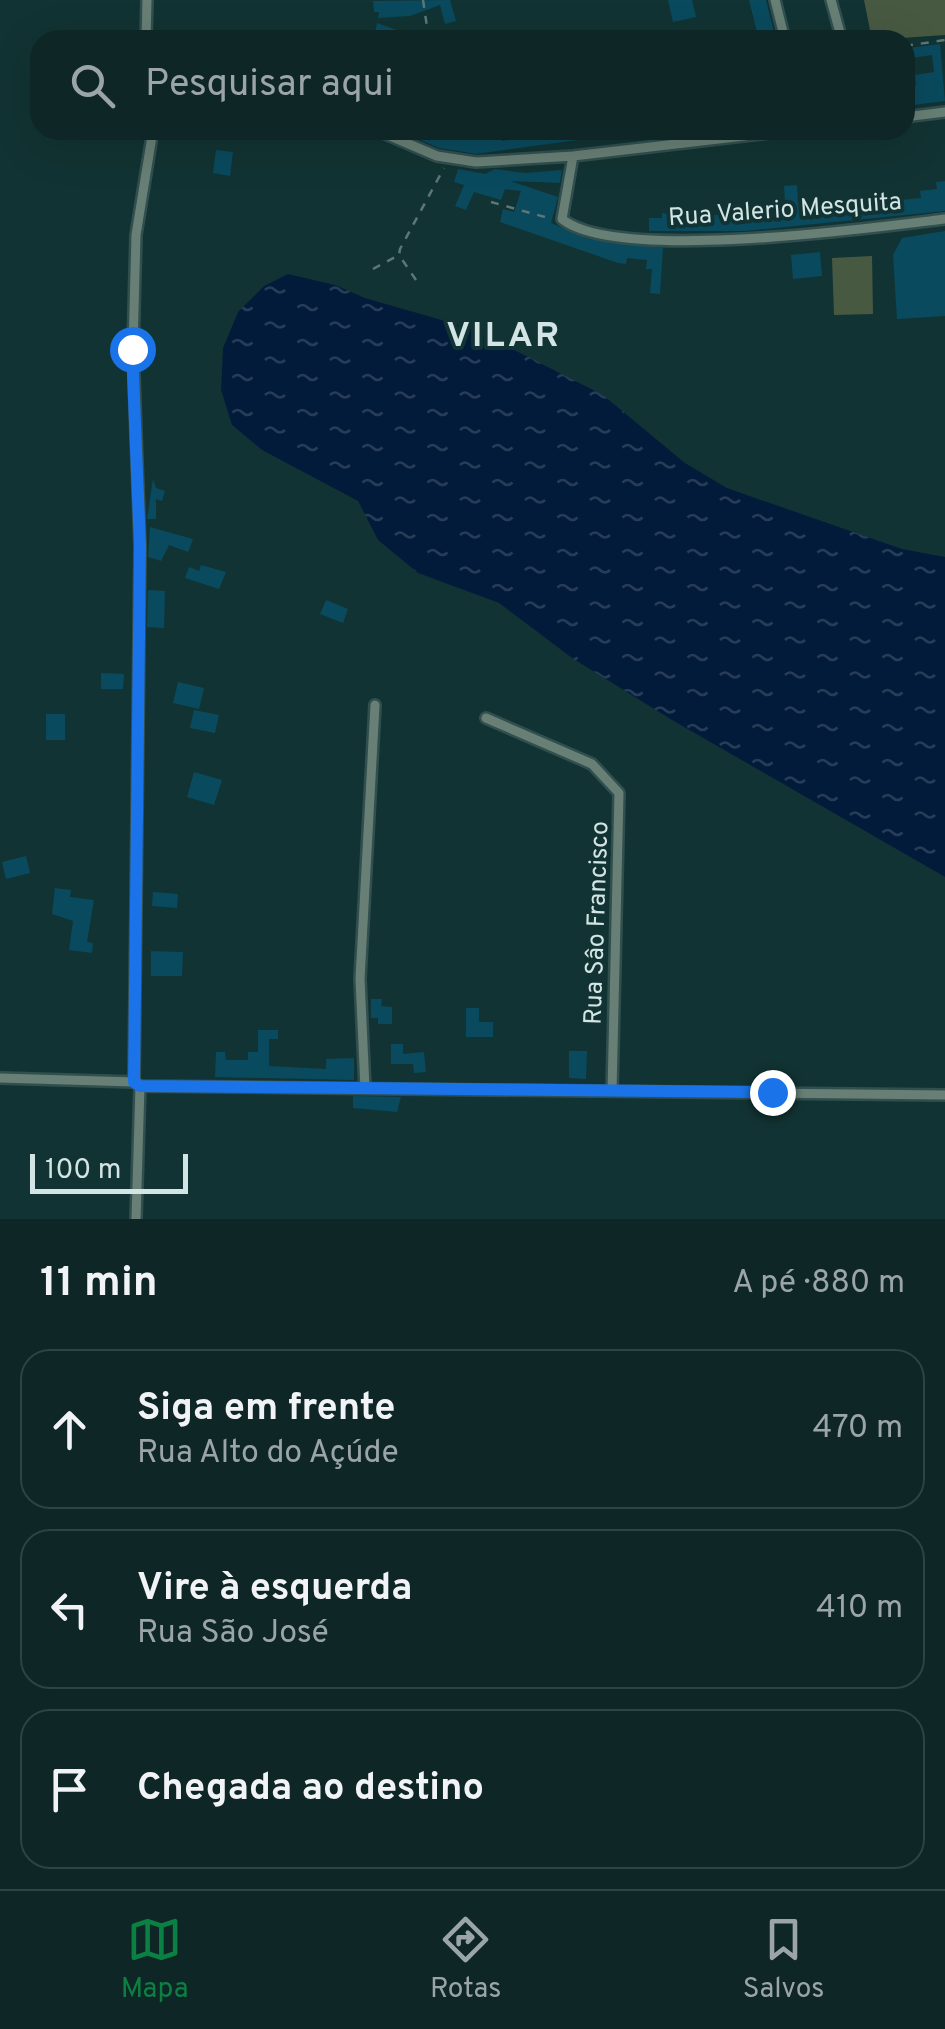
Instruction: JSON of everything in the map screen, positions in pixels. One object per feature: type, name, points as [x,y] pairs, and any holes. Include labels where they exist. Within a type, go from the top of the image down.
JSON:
[{"type":"street","points":[[146,30],[147,0]]},
{"type":"street","points":[[774,0],[782,30]]},
{"type":"street","points":[[831,0],[839,30]]},
{"type":"street","points":[[915,116],[945,112]]},
{"type":"street","points":[[136,1219],[140,546],[132,349],[139,202],[151,140]]},
{"type":"street","points":[[400,140],[447,159],[573,156],[710,140]]},
{"type":"street","points":[[566,221],[573,156]]},
{"type":"street","name":"Rua Valerio Mesquita","points":[[566,221],[642,239],[707,242],[945,220]]},
{"type":"street","points":[[365,1088],[360,979],[375,706]]},
{"type":"street","name":"Rua Sâo Francisco","points":[[486,718],[592,764],[618,793],[612,1091]]},
{"type":"street","points":[[0,1078],[137,1084],[945,1095]]},
{"type":"path","points":[[423,0],[428,30]]},
{"type":"path","points":[[915,44],[945,40]]},
{"type":"path","points":[[374,269],[399,255],[447,159]]},
{"type":"path","points":[[491,202],[566,221]]},
{"type":"path","points":[[399,255],[416,280]]},
{"type":"green space","points":[[864,0],[945,0],[945,35],[915,37],[915,30],[870,30]]},
{"type":"green space","points":[[872,256],[873,314],[834,315],[832,258]]},
{"type":"water","points":[[288,274],[473,329],[603,395],[685,463],[727,488],[902,549],[945,557],[945,877],[672,720],[572,658],[499,603],[418,573],[378,540],[358,501],[262,450],[232,425],[221,390],[223,348],[238,312],[264,286]]},
{"type":"building","points":[[450,0],[456,21],[445,24],[440,5],[410,16],[378,18],[373,1]]},
{"type":"building","points":[[668,0],[692,0],[696,17],[673,22]]},
{"type":"building","points":[[749,0],[766,0],[774,30],[756,30]]},
{"type":"building","points":[[377,23],[397,30],[376,30]]},
{"type":"building","points":[[940,44],[945,101],[915,105],[915,75],[934,72],[932,55],[915,57],[915,47]]},
{"type":"building","points":[[420,140],[578,140],[476,154],[439,148]]},
{"type":"building","points":[[216,150],[233,152],[230,176],[213,173]]},
{"type":"building","points":[[458,169],[485,174],[495,169],[525,173],[562,170],[560,183],[510,181],[558,197],[551,223],[588,239],[663,248],[660,294],[650,293],[652,269],[646,269],[647,260],[627,258],[626,264],[618,263],[500,222],[503,209],[514,212],[521,191],[505,189],[501,200],[474,192],[466,210],[455,206],[464,185],[454,182]]},
{"type":"building","points":[[945,181],[945,211],[744,231],[649,231],[649,218],[662,218],[662,213],[672,214],[672,221],[780,206],[785,203],[784,186],[797,185],[798,203],[821,204],[822,208],[921,198],[920,191],[937,189],[936,182]]},
{"type":"building","points":[[945,231],[945,316],[897,319],[893,255],[902,238]]},
{"type":"building","points":[[820,252],[822,276],[793,279],[791,255]]},
{"type":"building","points":[[153,479],[156,488],[165,491],[162,501],[156,499],[156,519],[147,519]]},
{"type":"building","points":[[150,527],[193,539],[188,552],[169,545],[161,561],[148,557]]},
{"type":"building","points":[[201,565],[226,572],[219,589],[185,578],[189,567],[199,571]]},
{"type":"building","points":[[148,590],[165,591],[164,628],[147,627]]},
{"type":"building","points":[[326,600],[348,609],[343,623],[320,614]]},
{"type":"building","points":[[101,673],[124,674],[123,689],[101,689]]},
{"type":"building","points":[[178,682],[204,688],[199,709],[173,703]]},
{"type":"building","points":[[194,710],[219,715],[215,733],[190,728]]},
{"type":"building","points":[[46,714],[65,714],[65,740],[46,740]]},
{"type":"building","points":[[194,772],[222,780],[214,805],[187,797]]},
{"type":"building","points":[[26,856],[30,873],[6,879],[2,862]]},
{"type":"building","points":[[55,888],[71,890],[70,897],[94,900],[87,942],[93,943],[92,953],[69,950],[73,921],[52,914]]},
{"type":"building","points":[[153,892],[178,894],[177,908],[152,906]]},
{"type":"building","points":[[151,951],[183,952],[182,976],[151,976]]},
{"type":"building","points":[[371,999],[382,999],[381,1006],[392,1007],[392,1024],[378,1024],[378,1018],[371,1018]]},
{"type":"building","points":[[466,1008],[479,1008],[479,1022],[493,1022],[493,1037],[466,1037]]},
{"type":"building","points":[[258,1030],[278,1030],[278,1039],[269,1039],[269,1066],[326,1069],[326,1059],[354,1058],[354,1080],[215,1077],[216,1052],[225,1052],[226,1060],[248,1060],[248,1052],[258,1052]]},
{"type":"building","points":[[391,1044],[403,1044],[403,1054],[424,1052],[426,1072],[414,1073],[413,1064],[391,1064]]},
{"type":"building","points":[[569,1051],[587,1051],[586,1079],[569,1078]]},
{"type":"building","points":[[353,1096],[401,1097],[397,1112],[353,1108]]},
{"type":"district","name":"VILAR","points":[[504,337]]},
{"type":"route","points":[[132,349],[139,436],[140,546],[134,1082],[140,1086],[772,1092]]}]
